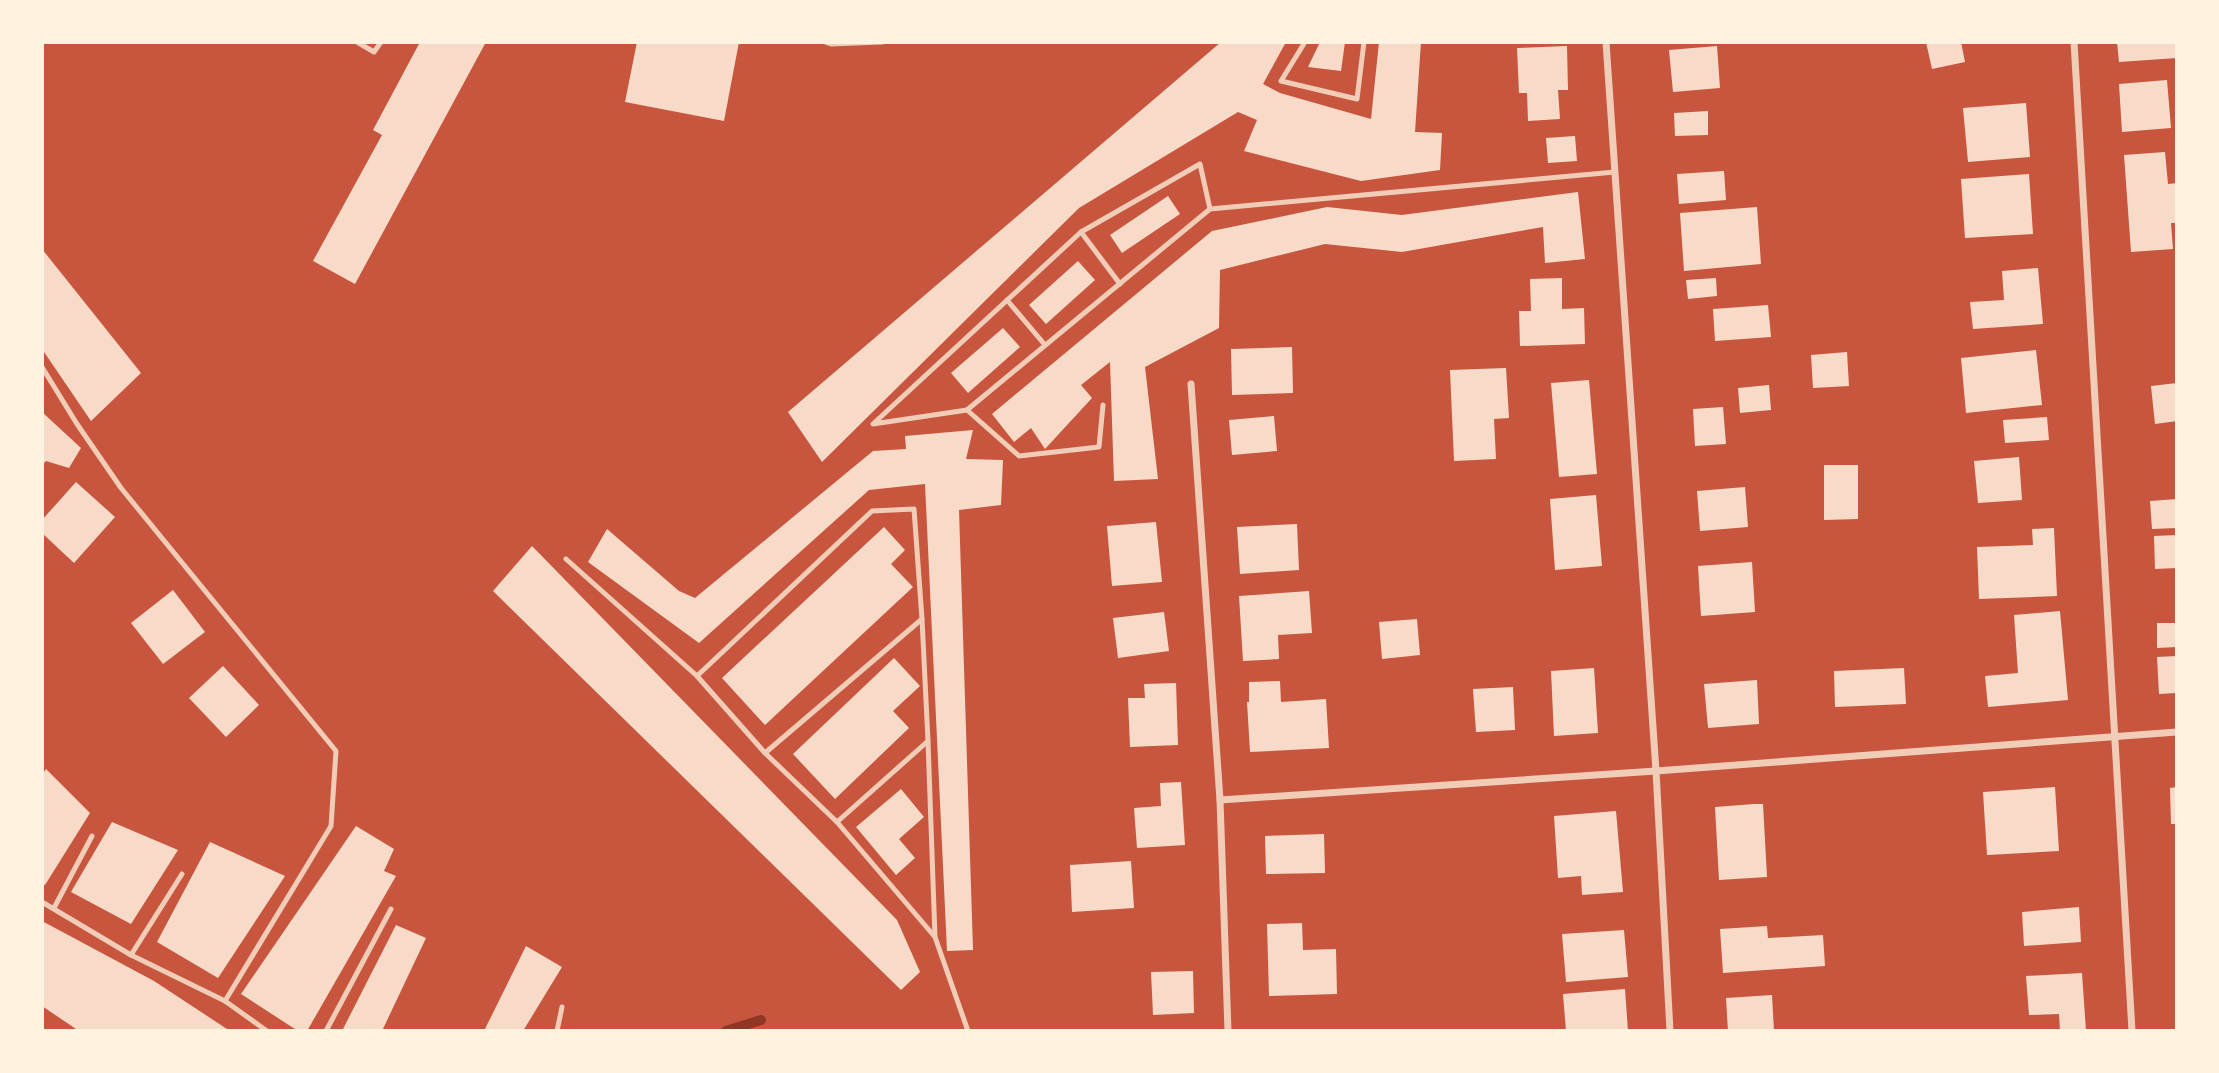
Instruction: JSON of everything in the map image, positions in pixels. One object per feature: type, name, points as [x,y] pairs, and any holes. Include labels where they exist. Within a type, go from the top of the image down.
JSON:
[{"type":"street","points":[[1606,42],[1656,771],[1670,1031]]},
{"type":"street","points":[[2074,42],[2132,1031]]},
{"type":"street","points":[[1191,384],[1220,800],[1228,1031]]},
{"type":"street","points":[[1220,800],[2177,732]]},
{"type":"lane","points":[[357,42],[374,52],[381,42]]},
{"type":"lane","points":[[825,42],[883,42]]},
{"type":"lane","points":[[1305,42],[1281,81],[1357,99],[1364,42]]},
{"type":"lane","points":[[1210,209],[1200,164],[1081,232],[873,424],[967,410],[1210,209],[1615,172]]},
{"type":"lane","points":[[1081,232],[1120,284]]},
{"type":"lane","points":[[1007,300],[1045,345]]},
{"type":"lane","points":[[42,367],[121,488],[336,751],[331,826],[225,1001]]},
{"type":"lane","points":[[967,410],[1019,456],[1099,447],[1103,405]]},
{"type":"lane","points":[[697,677],[872,512],[914,509],[928,741],[935,937],[968,1031]]},
{"type":"lane","points":[[566,559],[697,677],[765,753],[837,822],[935,937]]},
{"type":"lane","points":[[765,753],[922,619]]},
{"type":"lane","points":[[837,822],[928,741]]},
{"type":"lane","points":[[54,908],[92,836]]},
{"type":"lane","points":[[131,955],[182,874]]},
{"type":"lane","points":[[42,902],[131,955],[225,1001],[267,1031]]},
{"type":"lane","points":[[326,1031],[391,909]]},
{"type":"lane","points":[[556,1031],[562,1007]]},
{"type":"building","points":[[420,42],[486,42],[355,284],[313,261],[382,135],[373,130]]},
{"type":"building","points":[[637,42],[739,42],[724,121],[625,102]]},
{"type":"building","points":[[1221,42],[1286,42],[1263,84],[1280,93],[1371,119],[1379,42],[1421,42],[1415,132],[1442,133],[1440,170],[1361,181],[1244,151],[1257,120],[1238,112],[1079,208],[822,462],[788,412]]},
{"type":"building","points":[[1320,42],[1345,42],[1341,71],[1308,67]]},
{"type":"building","points":[[1926,42],[1961,42],[1965,62],[1932,69]]},
{"type":"building","points":[[2117,42],[2177,42],[2177,58],[2119,62]]},
{"type":"building","points":[[1567,46],[1568,90],[1558,90],[1560,119],[1528,121],[1527,93],[1519,93],[1517,48]]},
{"type":"building","points":[[1717,46],[1720,88],[1673,92],[1669,50]]},
{"type":"building","points":[[2167,80],[2171,128],[2122,132],[2119,84]]},
{"type":"building","points":[[2026,103],[2030,157],[1968,162],[1963,108]]},
{"type":"building","points":[[1708,111],[1708,135],[1675,136],[1674,113]]},
{"type":"building","points":[[1575,136],[1577,161],[1548,163],[1546,138]]},
{"type":"building","points":[[2165,152],[2168,184],[2177,183],[2177,223],[2171,223],[2173,249],[2131,252],[2124,155]]},
{"type":"building","points":[[1724,171],[1726,200],[1679,204],[1677,174]]},
{"type":"building","points":[[2029,174],[2033,234],[1965,238],[1961,179]]},
{"type":"building","points":[[1578,192],[1585,259],[1545,263],[1543,227],[1402,252],[1325,244],[1220,270],[1219,328],[1145,367],[1158,479],[1114,481],[1110,362],[1081,385],[1092,398],[1045,449],[1031,428],[1014,442],[992,414],[1212,231],[1327,207],[1402,215]]},
{"type":"building","points":[[1168,196],[1180,214],[1122,253],[1110,235]]},
{"type":"building","points":[[1757,207],[1761,264],[1684,271],[1680,213]]},
{"type":"building","points":[[42,249],[141,373],[91,421],[42,349]]},
{"type":"building","points":[[1078,261],[1095,280],[1046,324],[1029,305]]},
{"type":"building","points":[[2038,268],[2043,324],[1973,329],[1970,302],[2004,300],[2002,271]]},
{"type":"building","points":[[1562,278],[1562,309],[1584,308],[1585,344],[1520,346],[1519,311],[1531,311],[1530,279]]},
{"type":"building","points":[[1716,278],[1717,296],[1688,299],[1686,280]]},
{"type":"building","points":[[1768,305],[1771,337],[1715,341],[1713,309]]},
{"type":"building","points":[[1003,328],[1020,347],[968,393],[951,373]]},
{"type":"building","points":[[1292,347],[1293,393],[1232,395],[1231,349]]},
{"type":"building","points":[[2036,350],[2042,405],[1966,413],[1961,358]]},
{"type":"building","points":[[1847,352],[1849,386],[1813,388],[1811,355]]},
{"type":"building","points":[[1506,368],[1509,418],[1494,419],[1496,459],[1454,461],[1450,370]]},
{"type":"building","points":[[1589,380],[1597,474],[1559,477],[1551,383]]},
{"type":"building","points":[[2177,383],[2177,421],[2155,424],[2151,386]]},
{"type":"building","points":[[1769,385],[1771,410],[1740,413],[1738,388]]},
{"type":"building","points":[[1723,407],[1726,444],[1695,446],[1693,409]]},
{"type":"building","points":[[42,412],[81,448],[69,468],[46,461],[42,465]]},
{"type":"building","points":[[1274,416],[1277,451],[1232,455],[1229,420]]},
{"type":"building","points":[[2047,417],[2049,440],[2005,443],[2003,420]]},
{"type":"building","points":[[973,430],[966,459],[1003,460],[1001,505],[959,510],[973,950],[947,951],[925,484],[869,490],[699,643],[588,562],[607,529],[679,591],[695,598],[873,451],[906,449],[905,436]]},
{"type":"building","points":[[2019,457],[2022,500],[1978,503],[1974,461]]},
{"type":"building","points":[[1824,465],[1858,465],[1858,519],[1824,520]]},
{"type":"building","points":[[76,482],[115,517],[74,563],[42,533],[42,520]]},
{"type":"building","points":[[1745,487],[1748,527],[1700,531],[1697,491]]},
{"type":"building","points":[[1596,495],[1602,566],[1555,570],[1550,499]]},
{"type":"building","points":[[2177,499],[2177,528],[2152,529],[2150,501]]},
{"type":"building","points":[[1156,522],[1162,582],[1112,586],[1107,526]]},
{"type":"building","points":[[1297,524],[1299,570],[1240,574],[1237,527]]},
{"type":"building","points":[[884,527],[905,550],[891,564],[913,587],[765,725],[722,678]]},
{"type":"building","points":[[2054,528],[2057,596],[1979,599],[1977,547],[2033,545],[2032,529]]},
{"type":"building","points":[[2177,535],[2177,568],[2155,569],[2154,536]]},
{"type":"building","points":[[532,546],[897,920],[920,972],[901,990],[493,591]]},
{"type":"building","points":[[1752,562],[1755,612],[1701,616],[1698,566]]},
{"type":"building","points":[[173,590],[205,632],[163,664],[131,623]]},
{"type":"building","points":[[1309,591],[1312,633],[1278,635],[1279,659],[1243,661],[1239,596]]},
{"type":"building","points":[[2060,611],[2068,700],[1988,707],[1985,676],[2018,673],[2014,615]]},
{"type":"building","points":[[1164,612],[1169,651],[1118,658],[1113,618]]},
{"type":"building","points":[[1417,619],[1420,655],[1382,659],[1379,622]]},
{"type":"building","points":[[2157,623],[2177,623],[2177,647],[2157,648]]},
{"type":"building","points":[[2177,656],[2177,693],[2159,694],[2157,657]]},
{"type":"building","points":[[894,658],[920,686],[893,711],[909,728],[835,799],[793,754]]},
{"type":"building","points":[[223,666],[259,705],[226,737],[189,698]]},
{"type":"building","points":[[1594,668],[1598,733],[1554,736],[1551,671]]},
{"type":"building","points":[[1904,668],[1906,704],[1835,707],[1834,671]]},
{"type":"building","points":[[1757,680],[1759,724],[1708,728],[1704,684]]},
{"type":"building","points":[[1280,681],[1281,702],[1326,699],[1329,748],[1250,752],[1247,702],[1249,682]]},
{"type":"building","points":[[1176,683],[1178,745],[1130,747],[1128,698],[1145,698],[1144,684]]},
{"type":"building","points":[[1513,687],[1515,730],[1476,732],[1473,689]]},
{"type":"building","points":[[46,769],[90,813],[45,885],[42,884],[42,775]]},
{"type":"building","points":[[1181,782],[1185,845],[1137,848],[1134,808],[1161,806],[1160,783]]},
{"type":"building","points":[[2055,787],[2059,851],[1987,855],[1983,792]]},
{"type":"building","points":[[2177,787],[2177,824],[2171,824],[2170,788]]},
{"type":"building","points":[[901,789],[924,817],[899,839],[915,858],[896,875],[856,827]]},
{"type":"building","points":[[1763,804],[1767,877],[1719,880],[1715,807]]},
{"type":"building","points":[[1616,811],[1623,892],[1582,895],[1581,876],[1558,878],[1554,816]]},
{"type":"building","points":[[112,822],[178,850],[131,924],[71,892]]},
{"type":"building","points":[[356,826],[394,849],[384,871],[396,876],[307,1031],[298,1031],[241,994]]},
{"type":"building","points":[[1324,834],[1325,873],[1266,874],[1265,836]]},
{"type":"building","points":[[210,842],[285,876],[218,978],[157,942]]},
{"type":"building","points":[[1131,861],[1134,908],[1072,912],[1070,865]]},
{"type":"building","points":[[2079,907],[2081,942],[2024,946],[2022,912]]},
{"type":"building","points":[[42,921],[154,981],[230,1031],[79,1031],[42,1006]]},
{"type":"building","points":[[1302,923],[1303,950],[1336,949],[1337,994],[1269,996],[1267,924]]},
{"type":"building","points":[[396,925],[426,938],[382,1031],[342,1031]]},
{"type":"building","points":[[1767,926],[1768,938],[1823,935],[1825,966],[1723,973],[1720,929]]},
{"type":"building","points":[[1624,930],[1628,977],[1566,982],[1562,934]]},
{"type":"building","points":[[526,946],[562,967],[523,1031],[484,1031]]},
{"type":"building","points":[[1193,971],[1194,1013],[1153,1015],[1151,972]]},
{"type":"building","points":[[2082,973],[2086,1031],[2060,1031],[2059,1014],[2029,1015],[2026,976]]},
{"type":"building","points":[[1625,989],[1628,1031],[1566,1031],[1563,994]]},
{"type":"building","points":[[1772,995],[1774,1031],[1728,1031],[1726,998]]},
{"type":"waterway","points":[[726,1031],[761,1020]]}]
